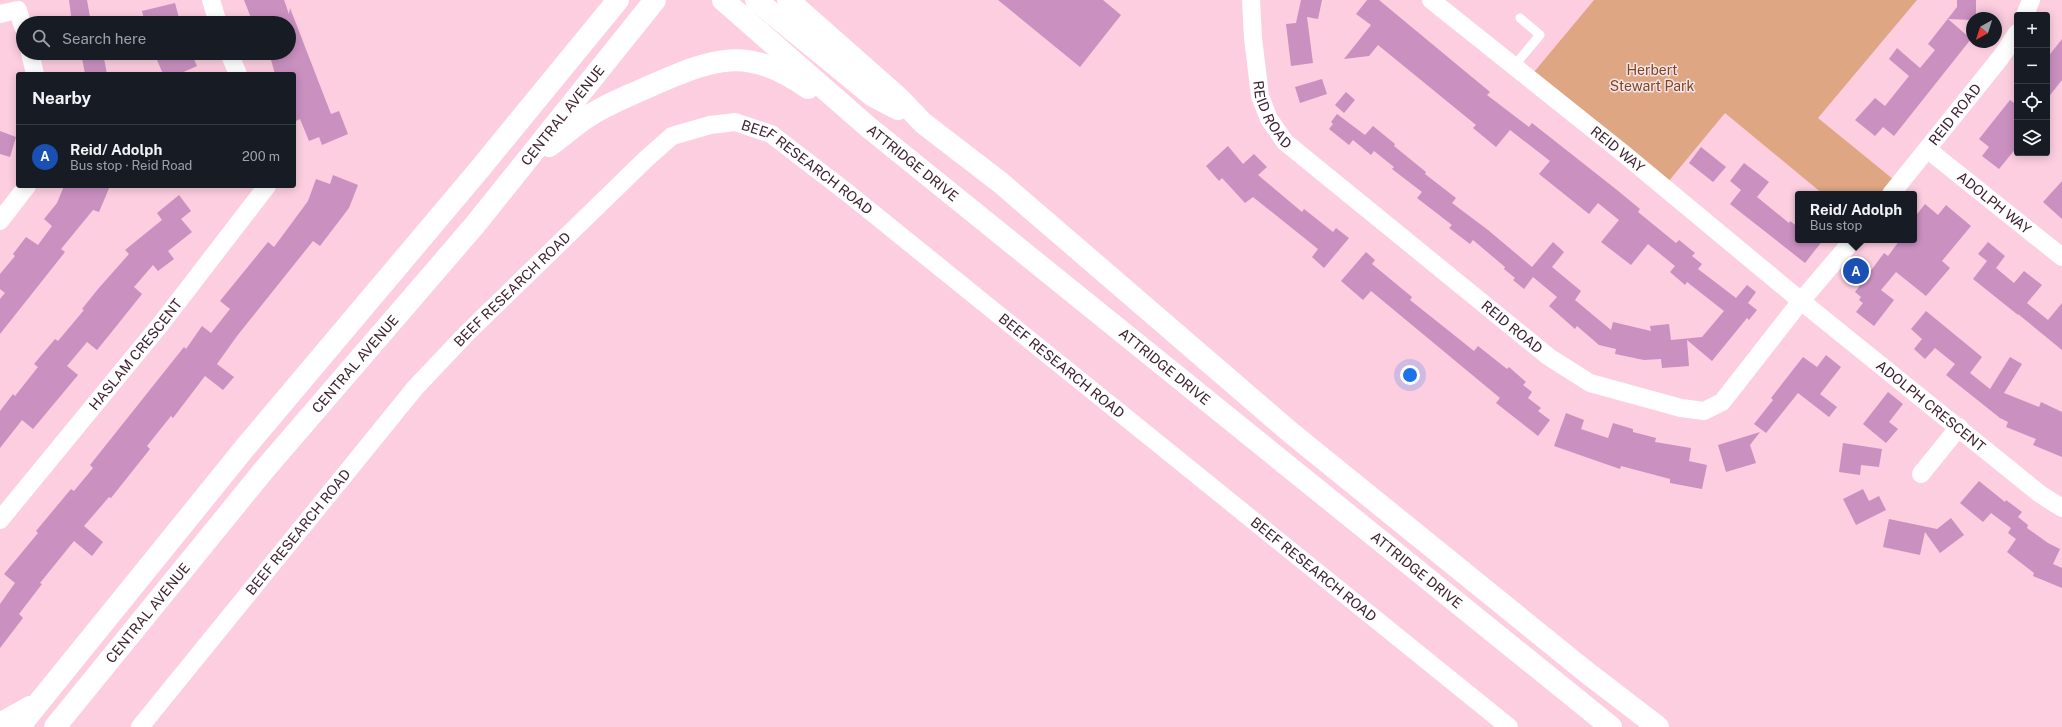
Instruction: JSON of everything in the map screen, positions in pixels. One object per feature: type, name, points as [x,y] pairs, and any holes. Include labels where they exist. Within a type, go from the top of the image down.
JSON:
[{"type":"main road","name":"CENTRAL AVENUE","points":[[19,727],[248,444],[478,172],[606,9],[618,0]]},
{"type":"main road","name":"CENTRAL AVENUE","points":[[55,727],[264,470],[474,226],[655,0]]},
{"type":"main road","name":"ATTRIDGE DRIVE","points":[[723,0],[867,126],[1611,727]]},
{"type":"main road","points":[[756,0],[873,96],[923,123]]},
{"type":"main road","name":"ATTRIDGE DRIVE","points":[[788,0],[899,98],[923,123],[1001,183],[1290,432],[1585,671],[1658,727]]},
{"type":"main road","points":[[530,157],[556,141],[583,120],[600,110],[693,68],[726,60],[742,60],[764,64],[789,76],[828,103],[867,126]]},
{"type":"main road","points":[[0,724],[38,702]]},
{"type":"street","points":[[211,0],[216,16]]},
{"type":"street","name":"REID ROAD","points":[[1251,0],[1253,38],[1260,96],[1269,119],[1285,142],[1549,357],[1590,383],[1681,408],[1704,411],[1713,408],[1722,402],[1801,302],[1850,243]]},
{"type":"street","name":"REID WAY","points":[[1431,0],[1514,66],[1801,302]]},
{"type":"street","points":[[2026,12],[2030,0]]},
{"type":"street","points":[[0,14],[19,13]]},
{"type":"street","name":"REID ROAD","points":[[1893,191],[2001,57],[2014,38]]},
{"type":"street","points":[[32,60],[35,72]]},
{"type":"street","points":[[232,60],[237,72]]},
{"type":"street","name":"BEEF RESEARCH ROAD","points":[[140,727],[414,388],[467,333],[646,159],[672,136],[710,125],[735,122],[771,134],[849,194],[1509,727]]},
{"type":"street","name":"ADOLPH WAY","points":[[1927,149],[2062,257]]},
{"type":"street","points":[[0,222],[26,188]]},
{"type":"street","name":"HASLAM CRESCENT","points":[[0,520],[160,325],[266,188]]},
{"type":"street","name":"ADOLPH CRESCENT","points":[[1801,302],[1959,427],[2040,494],[2062,508]]},
{"type":"street","points":[[1922,474],[1959,427]]},
{"type":"lane","points":[[1514,66],[1540,35],[1520,18]]},
{"type":"green space","name":"Herbert Stewart Park","points":[[1594,0],[1917,0],[1818,118],[1899,184],[1893,191],[1819,191],[1725,113],[1663,188],[1529,78]]},
{"type":"building","points":[[69,0],[87,0],[90,16],[71,16]]},
{"type":"building","points":[[244,0],[284,0],[289,14],[290,8],[293,16],[250,16]]},
{"type":"building","points":[[998,0],[1103,0],[1121,15],[1080,67]]},
{"type":"building","points":[[1301,0],[1322,0],[1318,19],[1307,17],[1313,63],[1291,66],[1286,24],[1296,23]]},
{"type":"building","points":[[1367,0],[1379,0],[1490,92],[1487,95],[1529,127],[1532,123],[1640,209],[1638,212],[1676,243],[1679,240],[1695,253],[1692,256],[1702,264],[1698,269],[1736,298],[1747,285],[1756,292],[1748,303],[1757,310],[1749,320],[1747,318],[1712,361],[1687,340],[1689,366],[1662,368],[1661,359],[1644,360],[1615,354],[1616,349],[1599,345],[1577,326],[1575,329],[1549,306],[1557,297],[1533,277],[1524,289],[1513,280],[1515,278],[1504,269],[1505,267],[1473,240],[1470,244],[1449,228],[1452,225],[1417,198],[1422,192],[1392,169],[1394,167],[1374,151],[1371,155],[1353,140],[1349,145],[1329,129],[1333,124],[1331,122],[1337,114],[1365,135],[1373,126],[1395,144],[1394,146],[1426,172],[1425,174],[1456,198],[1452,203],[1488,230],[1532,267],[1553,242],[1564,252],[1552,267],[1581,291],[1575,300],[1611,330],[1613,322],[1651,331],[1650,326],[1669,324],[1671,340],[1702,337],[1724,311],[1687,282],[1685,285],[1670,272],[1675,266],[1648,244],[1631,265],[1601,242],[1619,220],[1598,203],[1589,214],[1539,174],[1550,161],[1510,130],[1496,147],[1473,128],[1476,125],[1378,45],[1369,56],[1344,59],[1371,25],[1356,14]]},
{"type":"building","points":[[1957,0],[1976,0],[1976,12],[1966,12],[1966,20],[1948,19],[1966,35],[1966,45],[1894,136],[1883,127],[1875,136],[1855,120],[1875,98],[1885,106],[1909,76],[1889,59],[1897,48],[1920,68],[1935,50],[1928,44],[1957,7]]},
{"type":"building","points":[[175,3],[178,16],[143,16],[142,11]]},
{"type":"building","points":[[296,24],[331,114],[339,111],[348,134],[322,145],[319,137],[309,141],[300,119],[296,121],[296,72],[274,72],[271,60],[296,60]]},
{"type":"building","points":[[2062,39],[2062,80],[2050,95],[2050,84],[2050,54]]},
{"type":"building","points":[[82,60],[104,60],[107,72],[85,72]]},
{"type":"building","points":[[157,60],[194,60],[197,66],[184,72],[162,72]]},
{"type":"building","points":[[1322,79],[1327,94],[1300,103],[1295,87]]},
{"type":"building","points":[[1346,92],[1355,100],[1344,113],[1335,105]]},
{"type":"building","points":[[2010,100],[2014,103],[2014,151],[1999,169],[1982,156],[1989,147],[1979,139]]},
{"type":"building","points":[[0,131],[16,137],[10,157],[0,154]]},
{"type":"building","points":[[1228,146],[1243,164],[1254,154],[1267,167],[1258,175],[1302,212],[1304,209],[1333,232],[1336,228],[1349,238],[1324,268],[1312,257],[1318,249],[1253,197],[1245,203],[1222,178],[1219,181],[1206,166]]},
{"type":"building","points":[[1701,147],[1726,167],[1713,182],[1689,163]]},
{"type":"building","points":[[1744,163],[1769,182],[1757,197],[1789,223],[1790,221],[1795,225],[1795,243],[1821,243],[1805,263],[1730,204],[1741,190],[1730,181]]},
{"type":"building","points":[[333,175],[358,185],[349,208],[320,246],[313,241],[237,336],[217,364],[234,377],[223,390],[205,376],[173,418],[171,416],[147,446],[150,449],[111,498],[109,497],[84,526],[103,542],[92,556],[74,541],[40,583],[42,584],[19,614],[23,618],[0,648],[0,604],[15,583],[4,574],[38,533],[36,531],[71,489],[74,491],[93,468],[90,465],[184,347],[186,349],[202,326],[211,333],[230,309],[220,301],[268,242],[274,247],[308,201],[316,179],[330,184]]},
{"type":"building","points":[[2062,181],[2062,219],[2043,202]]},
{"type":"building","points":[[63,188],[109,188],[99,212],[93,210],[61,249],[65,252],[0,334],[0,299],[5,293],[0,289],[0,274],[15,256],[13,254],[26,237],[38,245],[52,226],[44,219],[57,203]]},
{"type":"building","points":[[179,195],[191,211],[181,219],[192,232],[168,251],[174,259],[158,271],[153,265],[134,287],[142,294],[97,350],[87,342],[67,366],[78,375],[33,429],[22,420],[0,448],[0,411],[13,394],[15,396],[38,367],[34,364],[55,339],[58,341],[84,310],[82,309],[98,289],[129,254],[125,250],[162,220],[157,213]]},
{"type":"building","points":[[1925,204],[1938,215],[1946,205],[1971,226],[1942,261],[1950,268],[1926,296],[1896,272],[1881,290],[1894,300],[1874,326],[1856,312],[1863,303],[1859,300],[1861,297],[1855,292],[1884,253],[1888,256],[1898,243],[1917,243],[1917,214]]},
{"type":"building","points":[[1988,242],[2005,256],[1996,268],[2014,283],[2024,271],[2042,285],[2027,303],[2048,320],[2062,303],[2062,350],[1973,279],[1987,261],[1978,254]]},
{"type":"building","points":[[1366,252],[1375,260],[1372,264],[1412,297],[1410,300],[1474,351],[1478,346],[1507,369],[1509,367],[1526,382],[1523,385],[1532,392],[1528,398],[1541,408],[1538,411],[1550,420],[1538,436],[1496,403],[1500,398],[1371,291],[1363,300],[1341,281]]},
{"type":"building","points":[[1926,311],[1982,357],[1970,373],[1990,389],[2010,357],[2022,364],[2004,393],[2039,407],[2041,402],[2062,412],[2062,457],[2033,445],[2036,439],[2006,427],[2008,422],[2000,418],[1946,375],[1955,364],[1935,348],[1925,359],[1914,349],[1922,339],[1911,329]]},
{"type":"building","points":[[1826,355],[1841,367],[1820,394],[1837,407],[1829,417],[1798,393],[1766,433],[1754,424],[1773,400],[1771,398],[1803,357],[1817,367]]},
{"type":"building","points":[[1888,392],[1903,404],[1889,422],[1898,429],[1886,443],[1863,424]]},
{"type":"building","points":[[1566,413],[1584,420],[1581,429],[1608,438],[1613,423],[1633,429],[1633,432],[1656,438],[1655,442],[1691,448],[1689,461],[1707,465],[1702,489],[1670,483],[1670,479],[1621,466],[1620,469],[1554,446]]},
{"type":"building","points":[[1760,432],[1750,445],[1756,463],[1726,472],[1718,445]]},
{"type":"building","points":[[1843,443],[1882,449],[1879,467],[1861,465],[1860,475],[1839,472]]},
{"type":"building","points":[[1979,481],[2005,502],[2006,500],[2022,512],[2018,517],[2028,525],[2027,528],[2048,543],[2060,549],[2053,564],[2062,568],[2062,588],[2033,576],[2034,573],[2007,552],[2016,539],[2008,533],[2011,528],[1991,513],[1983,522],[1960,503]]},
{"type":"building","points":[[1863,489],[1869,501],[1879,496],[1886,510],[1856,525],[1843,499]]},
{"type":"building","points":[[1951,518],[1964,535],[1940,553],[1925,532],[1920,555],[1883,547],[1889,519],[1937,529]]},
{"type":"place","name":"Reid/ Adolph","points":[[1856,271]]}]
